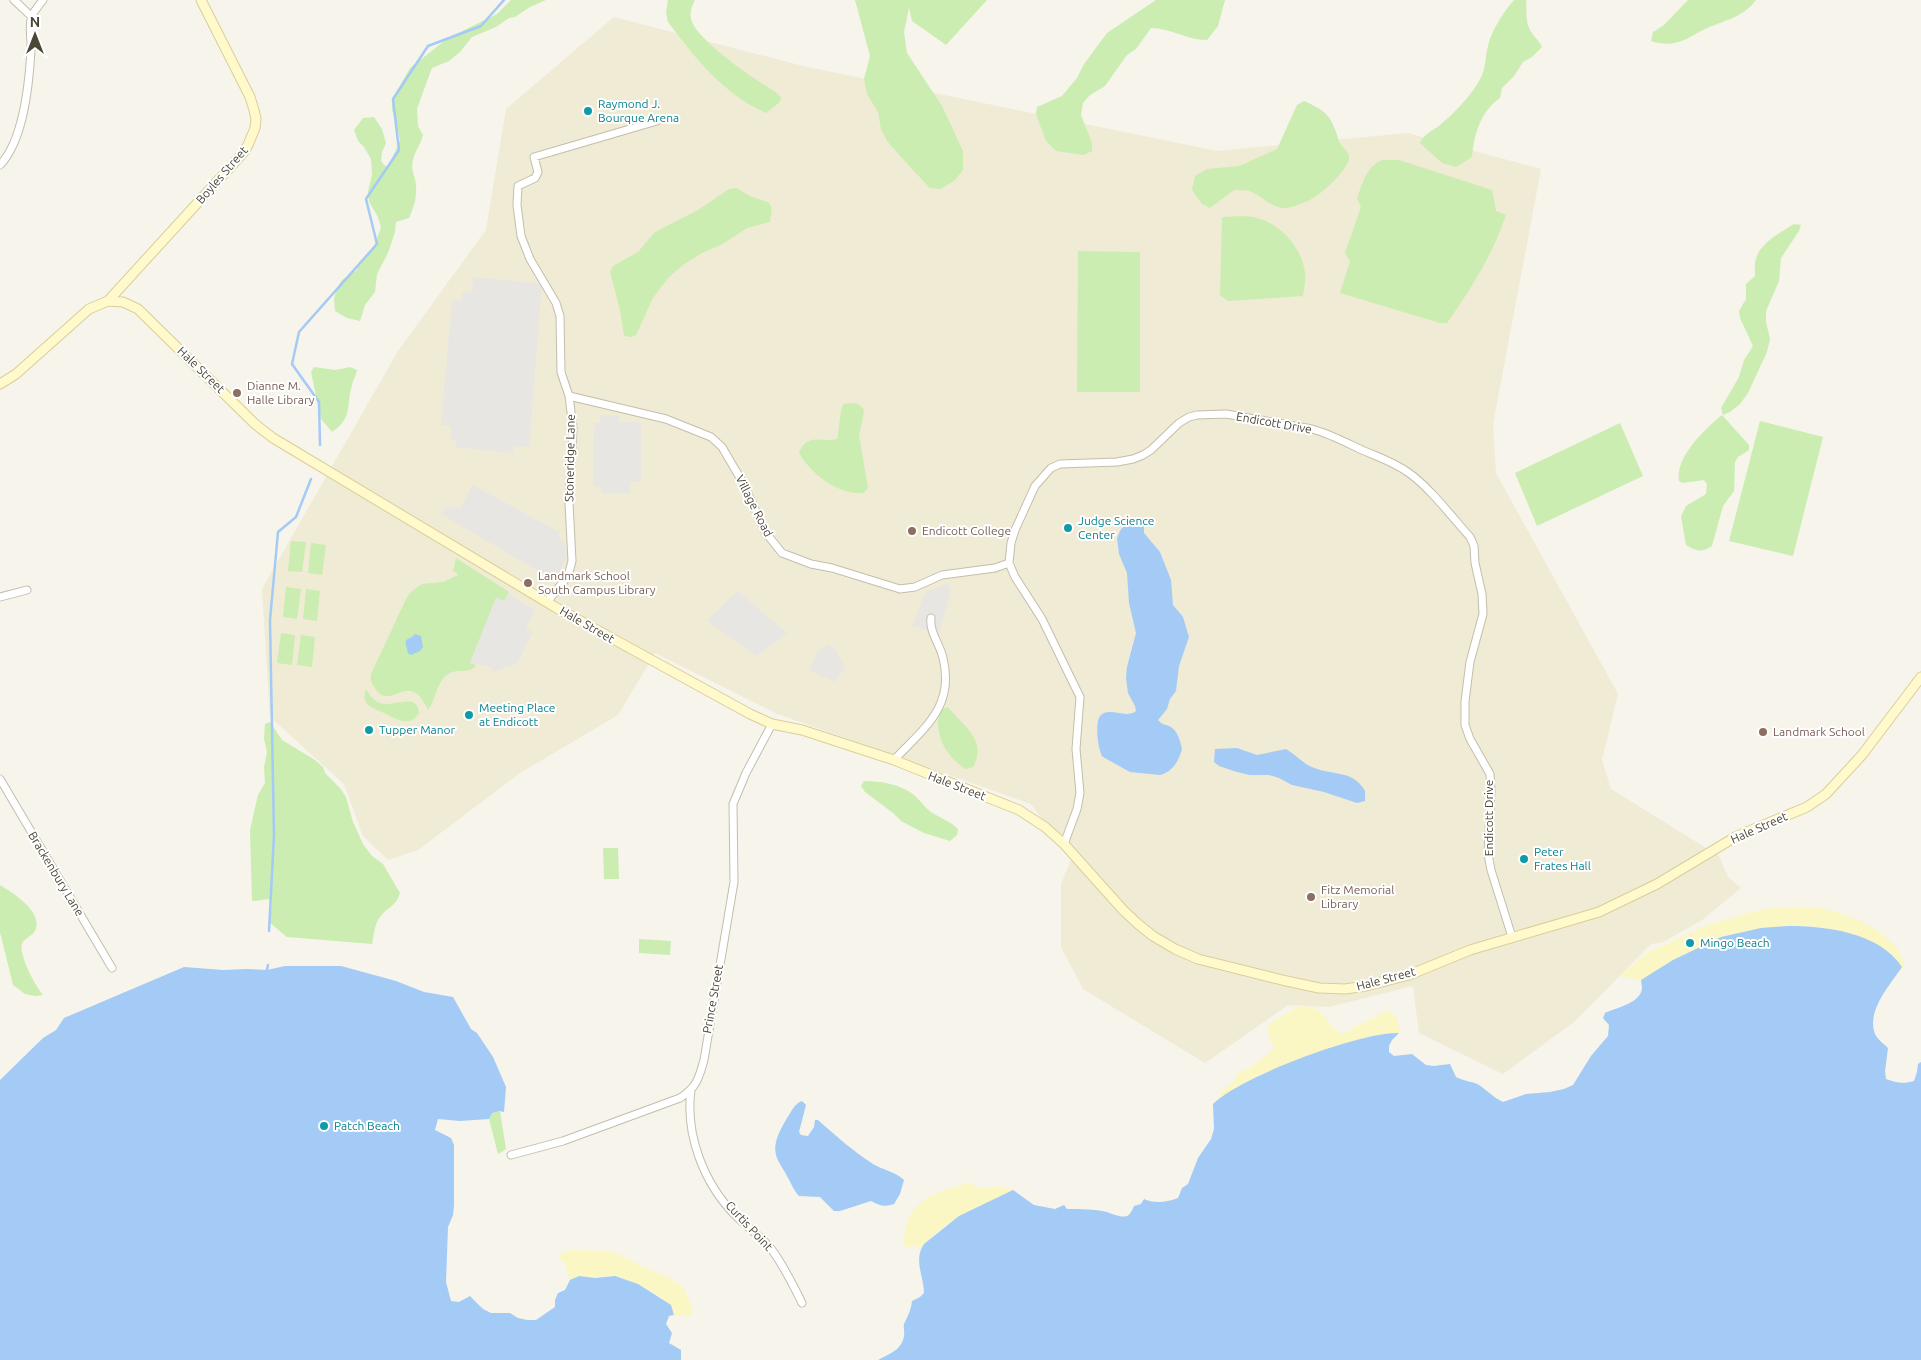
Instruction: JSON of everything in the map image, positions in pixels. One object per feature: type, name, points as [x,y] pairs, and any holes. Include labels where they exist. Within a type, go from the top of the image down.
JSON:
[{"type":"main road","name":"Boyles Street","points":[[108,301],[243,153],[255,128],[256,119],[250,97],[201,0]]},
{"type":"main road","points":[[0,384],[16,374],[89,309],[108,301]]},
{"type":"main road","name":"Hale Street","points":[[108,301],[123,302],[138,309],[256,424],[273,438],[613,640],[772,724],[802,730],[894,760],[1019,810],[1045,827],[1064,844],[1128,915],[1153,936],[1175,949],[1207,961],[1319,988],[1345,989],[1383,983],[1410,975],[1470,950],[1599,912],[1657,884],[1737,836],[1806,807],[1826,794],[1862,755],[1921,678]]},
{"type":"street","points":[[14,0],[32,16]]},
{"type":"street","points":[[0,165],[15,141],[22,120],[31,52],[32,16],[43,0]]},
{"type":"street","name":"Stoneridge Lane","points":[[547,602],[568,576],[572,561],[569,503],[573,428],[569,396],[561,372],[560,316],[556,303],[530,259],[521,236],[517,205],[518,186],[535,178],[538,172],[534,158],[657,122]]},
{"type":"street","name":"Village Road","points":[[569,396],[666,419],[711,438],[722,446],[766,533],[782,553],[811,564],[832,568],[900,589],[914,587],[942,576],[1009,564]]},
{"type":"street","name":"Endicott Drive","points":[[1009,564],[1011,543],[1021,514],[1035,486],[1051,468],[1060,464],[1102,463],[1133,459],[1151,450],[1179,424],[1197,415],[1226,414],[1312,429],[1383,457],[1410,474],[1463,529],[1474,546],[1475,563],[1482,594],[1483,614],[1470,662],[1465,701],[1465,724],[1470,739],[1490,774],[1488,854],[1491,870],[1512,937]]},
{"type":"street","points":[[1009,564],[1042,619],[1080,697],[1076,749],[1080,793],[1077,809],[1064,844]]},
{"type":"street","points":[[0,597],[27,590]]},
{"type":"street","points":[[894,760],[931,720],[945,692],[944,659],[939,642],[930,627],[931,618]]},
{"type":"street","name":"Prince Street","points":[[691,1090],[699,1078],[704,1060],[731,903],[734,864],[733,804],[746,773],[772,724]]},
{"type":"street","name":"Brackenbury Lane","points":[[0,779],[112,968]]},
{"type":"street","points":[[511,1155],[563,1141],[594,1130],[680,1098],[691,1090]]},
{"type":"street","name":"Curtis Point","points":[[691,1090],[689,1106],[691,1129],[702,1166],[734,1215],[771,1248],[802,1303]]},
{"type":"shaded area","name":"Endicott College","points":[[614,17],[803,66],[1217,151],[1408,133],[1541,169],[1493,424],[1496,473],[1618,694],[1602,760],[1611,789],[1719,856],[1728,877],[1741,888],[1702,920],[1663,942],[1651,944],[1574,1022],[1503,1074],[1419,1033],[1413,986],[1329,1007],[1288,1005],[1205,1063],[1083,989],[1061,947],[1061,884],[1071,860],[1031,804],[775,713],[655,653],[618,715],[520,773],[418,850],[388,860],[363,836],[344,784],[270,717],[262,589],[398,351],[486,230],[506,109]]},
{"type":"shaded area","points":[[473,277],[542,284],[529,447],[513,446],[513,453],[456,447],[456,441],[450,440],[451,426],[441,425],[452,300],[462,301],[462,292],[472,293]]},
{"type":"shaded area","points":[[600,415],[619,415],[619,422],[641,422],[641,482],[630,482],[630,493],[601,493],[601,486],[593,486],[594,423],[600,423]]},
{"type":"shaded area","points":[[473,485],[559,532],[559,539],[565,543],[567,557],[555,581],[441,514],[445,507],[460,508]]},
{"type":"shaded area","points":[[948,583],[951,590],[939,633],[912,626],[925,592]]},
{"type":"shaded area","points":[[738,591],[787,633],[757,656],[707,621]]},
{"type":"shaded area","points":[[508,594],[535,610],[526,629],[533,632],[517,664],[493,672],[491,667],[470,663],[496,598],[504,601]]},
{"type":"shaded area","points":[[828,645],[836,650],[845,668],[835,682],[809,670],[818,651]]},
{"type":"green space","points":[[511,0],[546,0],[530,7],[515,17],[509,18],[496,27],[472,37],[460,52],[449,61],[432,68],[417,109],[418,126],[423,135],[412,163],[416,190],[413,209],[409,218],[396,222],[395,232],[388,253],[377,274],[375,292],[365,305],[360,321],[347,318],[335,311],[334,299],[337,288],[342,280],[357,270],[359,263],[374,246],[381,228],[378,217],[369,202],[368,191],[372,175],[371,159],[358,141],[354,130],[363,118],[374,117],[382,129],[386,143],[381,161],[385,166],[389,166],[400,140],[392,103],[410,68],[448,38],[497,14]]},
{"type":"green space","points":[[668,0],[695,0],[691,16],[697,31],[729,60],[774,91],[781,97],[780,102],[766,113],[736,96],[723,85],[700,62],[668,22],[666,13]]},
{"type":"green space","points":[[855,0],[987,0],[946,45],[912,21],[909,8],[904,32],[907,53],[942,106],[963,151],[963,170],[954,181],[940,189],[930,188],[887,141],[881,129],[878,112],[867,94],[864,79],[870,56]]},
{"type":"green space","points":[[1156,0],[1225,0],[1218,26],[1207,40],[1151,28],[1136,49],[1127,55],[1105,86],[1090,95],[1083,103],[1081,115],[1092,143],[1092,151],[1084,155],[1056,151],[1046,141],[1036,114],[1037,107],[1062,96],[1077,78],[1084,64],[1107,33]]},
{"type":"green space","points":[[1514,0],[1526,0],[1528,26],[1542,47],[1532,57],[1523,62],[1514,76],[1502,88],[1500,98],[1493,103],[1483,116],[1477,132],[1472,157],[1456,167],[1442,163],[1420,143],[1426,135],[1454,112],[1480,80],[1484,71],[1492,34]]},
{"type":"green space","points":[[1688,0],[1756,0],[1738,15],[1685,40],[1668,44],[1651,41],[1653,32],[1664,25]]},
{"type":"green space","points":[[1304,101],[1327,115],[1333,124],[1340,143],[1348,154],[1348,162],[1336,179],[1315,197],[1291,207],[1279,207],[1254,193],[1240,190],[1234,190],[1210,208],[1202,204],[1192,190],[1195,176],[1207,169],[1239,166],[1277,149],[1297,105]]},
{"type":"green space","points":[[1382,160],[1399,160],[1492,190],[1496,211],[1506,215],[1481,271],[1447,323],[1440,323],[1340,293],[1350,261],[1345,253],[1361,207],[1357,199],[1368,171]]},
{"type":"green space","points":[[736,188],[770,205],[770,222],[747,228],[721,245],[702,253],[683,265],[668,278],[653,298],[636,335],[631,337],[624,336],[620,310],[610,272],[613,266],[638,252],[655,232],[698,210],[729,189]]},
{"type":"green space","points":[[1222,217],[1253,217],[1266,221],[1282,231],[1295,246],[1303,264],[1305,279],[1303,296],[1228,301],[1220,295]]},
{"type":"green space","points":[[1794,224],[1801,225],[1781,258],[1779,281],[1766,311],[1766,322],[1770,339],[1767,352],[1748,393],[1740,404],[1723,415],[1721,408],[1739,377],[1744,360],[1753,346],[1740,318],[1739,311],[1746,299],[1746,284],[1755,276],[1755,261],[1758,253],[1766,243]]},
{"type":"green space","points":[[1078,251],[1140,252],[1140,392],[1077,392]]},
{"type":"green space","points":[[314,367],[336,370],[350,367],[357,370],[350,392],[346,417],[339,427],[332,432],[321,419],[311,372]]},
{"type":"green space","points":[[843,404],[858,404],[863,408],[864,413],[859,435],[868,488],[864,493],[854,493],[835,487],[818,476],[799,453],[802,447],[811,440],[837,439]]},
{"type":"green space","points":[[1722,415],[1749,445],[1749,450],[1738,457],[1735,462],[1734,491],[1723,506],[1712,546],[1705,550],[1693,549],[1686,545],[1681,516],[1686,506],[1706,494],[1707,484],[1704,480],[1683,483],[1679,481],[1679,472],[1686,453],[1700,436]]},
{"type":"green space","points":[[1760,421],[1823,437],[1793,556],[1729,541]]},
{"type":"green space","points":[[1620,423],[1643,476],[1537,526],[1515,473]]},
{"type":"green space","points":[[291,541],[306,542],[302,572],[288,571]]},
{"type":"green space","points":[[311,543],[326,545],[322,575],[308,573]]},
{"type":"green space","points":[[456,558],[509,592],[504,601],[496,598],[470,663],[476,665],[470,670],[454,671],[443,678],[428,710],[421,697],[413,692],[406,691],[386,696],[379,693],[373,685],[371,674],[407,597],[422,584],[443,582],[458,575],[453,571]]},
{"type":"green space","points":[[286,587],[301,589],[297,619],[283,617]]},
{"type":"green space","points":[[306,589],[320,591],[317,621],[303,619]]},
{"type":"green space","points":[[281,633],[295,635],[292,665],[277,663]]},
{"type":"green space","points":[[301,635],[315,637],[312,667],[297,665]]},
{"type":"green space","points":[[366,689],[380,703],[409,701],[414,703],[418,706],[419,713],[415,718],[407,721],[393,718],[366,702]]},
{"type":"green space","points":[[948,707],[976,741],[978,749],[973,767],[965,769],[950,755],[943,744],[938,721],[942,709]]},
{"type":"green space","points":[[270,722],[282,740],[315,760],[340,788],[346,797],[353,822],[363,844],[372,856],[383,864],[400,893],[394,904],[378,920],[372,944],[287,937],[270,923],[272,899],[252,901],[250,830],[258,795],[265,783],[264,767],[267,752],[264,739],[265,724]]},
{"type":"green space","points":[[864,781],[890,784],[909,791],[931,812],[958,829],[957,835],[950,841],[924,833],[901,821],[865,792],[861,786]]},
{"type":"green space","points":[[603,848],[618,848],[619,879],[604,879]]},
{"type":"green space","points":[[0,885],[26,904],[35,917],[37,924],[35,931],[23,942],[22,953],[36,985],[43,995],[25,994],[13,985],[0,932]]},
{"type":"green space","points":[[639,939],[671,941],[670,955],[639,953]]},
{"type":"green space","points":[[500,1111],[506,1149],[498,1154],[489,1119],[492,1113]]},
{"type":"sand","name":"Mingo Beach","points":[[1778,907],[1824,909],[1862,922],[1875,929],[1897,948],[1902,958],[1903,970],[1894,957],[1866,939],[1850,933],[1811,926],[1788,926],[1709,944],[1673,960],[1641,980],[1619,976],[1649,952],[1707,925],[1755,911]]},
{"type":"sand","points":[[1299,1006],[1316,1009],[1341,1034],[1381,1013],[1392,1012],[1398,1021],[1399,1033],[1370,1037],[1306,1057],[1252,1079],[1218,1099],[1224,1088],[1232,1083],[1238,1073],[1251,1067],[1273,1050],[1274,1046],[1270,1041],[1267,1027],[1270,1023]]},
{"type":"sand","points":[[973,1182],[975,1188],[1002,1186],[1013,1190],[951,1222],[921,1249],[914,1246],[914,1244],[909,1248],[903,1244],[909,1217],[922,1202],[937,1193]]},
{"type":"sand","points":[[569,1250],[607,1251],[622,1255],[672,1279],[684,1288],[692,1306],[692,1316],[674,1315],[671,1308],[658,1296],[642,1286],[617,1277],[607,1276],[570,1280],[565,1264],[559,1258],[560,1254]]},
{"type":"water","points":[[1138,518],[1144,523],[1144,533],[1160,552],[1171,580],[1173,605],[1183,617],[1189,637],[1179,666],[1176,691],[1170,699],[1167,709],[1158,720],[1175,730],[1182,749],[1175,765],[1160,775],[1130,772],[1103,757],[1098,736],[1098,723],[1101,715],[1109,712],[1128,714],[1136,711],[1128,693],[1126,678],[1136,633],[1129,603],[1127,573],[1119,554],[1117,538],[1121,529],[1129,522]]},
{"type":"water","points":[[415,634],[421,636],[423,647],[420,651],[411,655],[407,653],[406,641]]},
{"type":"water","points":[[1237,748],[1257,755],[1286,749],[1312,767],[1354,779],[1365,791],[1365,801],[1357,803],[1324,792],[1292,785],[1269,775],[1250,775],[1237,772],[1219,766],[1214,762],[1215,749]]},
{"type":"water","points":[[1788,926],[1818,927],[1850,933],[1880,946],[1892,955],[1902,967],[1876,1007],[1873,1025],[1876,1036],[1888,1048],[1885,1071],[1886,1079],[1900,1083],[1914,1081],[1918,1064],[1921,1062],[1921,1360],[878,1360],[901,1345],[904,1336],[904,1324],[912,1301],[924,1293],[919,1256],[924,1244],[959,1216],[1013,1190],[1034,1205],[1055,1209],[1064,1205],[1067,1209],[1097,1210],[1117,1216],[1127,1216],[1134,1206],[1141,1204],[1144,1199],[1152,1202],[1161,1202],[1178,1198],[1182,1188],[1188,1184],[1198,1158],[1211,1139],[1214,1129],[1213,1104],[1227,1093],[1273,1069],[1330,1048],[1381,1035],[1399,1033],[1389,1046],[1389,1052],[1394,1056],[1412,1054],[1426,1065],[1450,1064],[1456,1077],[1477,1084],[1503,1102],[1526,1094],[1564,1089],[1573,1085],[1591,1056],[1608,1036],[1609,1025],[1603,1018],[1605,1013],[1637,998],[1641,993],[1641,980],[1673,960],[1721,937],[1761,928]]},
{"type":"water","points":[[285,966],[341,966],[396,981],[424,992],[453,997],[471,1029],[477,1033],[493,1057],[506,1087],[504,1112],[492,1113],[489,1119],[460,1121],[438,1119],[435,1130],[451,1138],[454,1145],[454,1205],[453,1215],[448,1227],[446,1282],[451,1301],[459,1302],[470,1296],[483,1309],[491,1313],[510,1313],[518,1318],[536,1320],[555,1307],[558,1293],[565,1290],[570,1280],[579,1276],[595,1278],[615,1276],[638,1284],[671,1305],[674,1315],[669,1316],[666,1324],[672,1333],[669,1343],[681,1350],[681,1360],[0,1360],[0,1080],[43,1038],[56,1030],[64,1018],[184,967],[223,970],[267,970]]},
{"type":"water","points":[[802,1101],[806,1105],[799,1132],[801,1135],[808,1136],[814,1127],[815,1120],[818,1120],[866,1159],[904,1180],[900,1194],[894,1204],[882,1206],[871,1201],[840,1211],[834,1211],[820,1197],[799,1196],[776,1156],[775,1145],[787,1118],[795,1106]]},
{"type":"waterway","points":[[320,445],[319,402],[292,364],[299,332],[377,244],[366,199],[399,150],[393,99],[428,46],[481,26],[504,0]]},
{"type":"waterway","points":[[269,931],[274,835],[270,620],[278,532],[296,517],[311,479]]},
{"type":"waterway","points":[[267,970],[268,965]]},
{"type":"place","name":"Raymond J. Bourque Arena","points":[[588,111]]},
{"type":"place","name":"Dianne M. Halle Library","points":[[237,393]]},
{"type":"place","name":"Judge Science Center","points":[[1068,528]]},
{"type":"place","name":"Endicott College","points":[[912,531]]},
{"type":"place","name":"Landmark School South Campus Library","points":[[528,583]]},
{"type":"place","name":"Meeting Place at Endicott","points":[[469,715]]},
{"type":"place","name":"Tupper Manor","points":[[369,730]]},
{"type":"place","name":"Landmark School","points":[[1763,732]]},
{"type":"place","name":"Peter Frates Hall","points":[[1524,859]]},
{"type":"place","name":"Fitz Memorial Library","points":[[1311,897]]},
{"type":"place","name":"Mingo Beach","points":[[1690,943]]},
{"type":"place","name":"Patch Beach","points":[[324,1126]]}]
